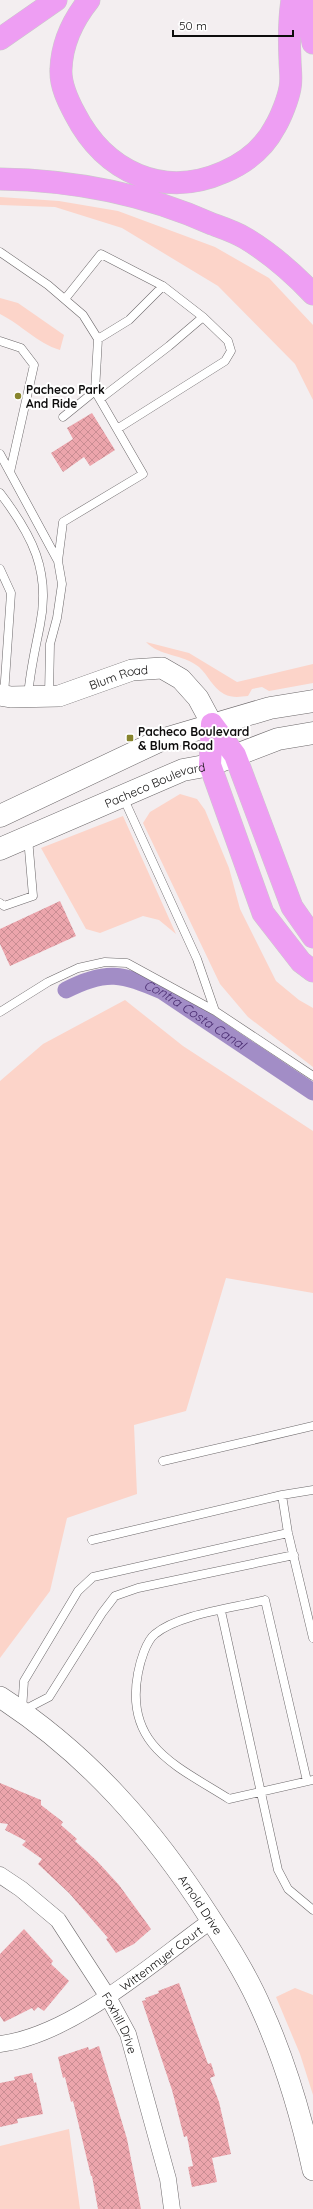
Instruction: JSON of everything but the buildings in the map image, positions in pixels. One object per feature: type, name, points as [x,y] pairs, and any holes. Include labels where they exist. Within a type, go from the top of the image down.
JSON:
[{"type":"highway","points":[[0,39],[56,0]]},
{"type":"highway","points":[[88,0],[68,31],[61,69],[66,97],[85,132],[109,159],[140,177],[178,184],[210,178],[236,167],[258,152],[275,127],[290,88],[289,22],[292,0]]},
{"type":"highway","points":[[304,0],[313,43]]},
{"type":"highway","points":[[0,179],[35,179],[122,193],[178,209],[245,238],[295,274],[313,294]]},
{"type":"highway","points":[[212,724],[235,755],[292,907],[313,937]]},
{"type":"highway","points":[[212,724],[210,765],[263,914],[301,962],[313,971]]},
{"type":"main road","points":[[0,816],[161,740],[270,708],[313,701]]},
{"type":"main road","name":"Pacheco Boulevard","points":[[0,849],[183,770],[210,765],[278,739],[313,734]]},
{"type":"street","name":"Blum Road","points":[[2,695],[28,697],[59,696],[132,670],[162,668],[185,684],[198,698],[212,724]]},
{"type":"street","name":"Arnold Drive","points":[[0,1697],[49,1731],[106,1782],[161,1846],[212,1920],[235,1956],[262,2009],[287,2073],[303,2124],[313,2170]]},
{"type":"street","name":"Foxhill Drive","points":[[0,1875],[21,1889],[58,1920],[108,1997],[128,2034],[168,2179],[172,2209]]},
{"type":"street","name":"Wittenmyer Court","points":[[0,2044],[40,2035],[108,1997],[212,1920]]},
{"type":"lane","points":[[0,252],[65,299],[83,315],[98,339],[95,391],[143,474],[63,522],[58,561],[62,584],[57,618],[50,644],[49,696]]},
{"type":"lane","points":[[65,299],[101,254],[163,286],[203,317],[228,341],[231,351],[225,361],[117,429]]},
{"type":"lane","points":[[98,339],[129,320],[163,286]]},
{"type":"lane","points":[[100,399],[169,346],[203,317]]},
{"type":"lane","points":[[0,341],[21,348],[34,365],[10,472]]},
{"type":"lane","points":[[63,417],[95,391]]},
{"type":"lane","points":[[0,454],[58,561]]},
{"type":"lane","points":[[0,493],[13,510],[34,548],[42,570],[44,594],[40,624],[30,669],[28,697]]},
{"type":"lane","points":[[0,569],[11,593],[2,695]]},
{"type":"lane","points":[[122,796],[197,959],[215,1011]]},
{"type":"lane","points":[[0,903],[4,906],[33,896],[28,837]]},
{"type":"lane","points":[[0,1012],[48,982],[78,968],[105,962],[127,963],[215,1011],[313,1076]]},
{"type":"lane","points":[[163,1461],[313,1426]]},
{"type":"lane","points":[[92,1540],[282,1495],[313,1490]]},
{"type":"lane","points":[[282,1495],[288,1533],[313,1638]]},
{"type":"lane","points":[[22,1711],[24,1681],[78,1591],[93,1577],[288,1533]]},
{"type":"lane","points":[[22,1711],[50,1697],[102,1613],[116,1596],[138,1588],[294,1555]]},
{"type":"lane","points":[[265,1600],[310,1780],[229,1799],[162,1756],[140,1725],[135,1692],[141,1658],[154,1634],[180,1620],[221,1611],[265,1600]]},
{"type":"lane","points":[[221,1611],[278,1870],[288,1889],[313,1910]]},
{"type":"shaded area","points":[[0,197],[59,201],[118,211],[215,247],[269,278],[313,325],[313,400],[295,364],[218,286],[122,228],[55,207],[0,205]]},
{"type":"shaded area","points":[[0,298],[18,303],[64,335],[60,350],[44,343],[0,314]]},
{"type":"shaded area","points":[[146,642],[189,653],[237,682],[313,664],[313,683],[269,691],[262,687],[252,689],[248,696],[230,696],[220,691],[202,670],[193,663],[164,653],[151,647]]},
{"type":"shaded area","points":[[180,794],[197,799],[205,810],[229,868],[240,909],[276,981],[299,1000],[313,1008],[313,1067],[248,1017],[220,984],[143,823],[150,812]]},
{"type":"shaded area","points":[[123,816],[176,934],[159,920],[143,916],[100,933],[86,929],[41,848]]},
{"type":"shaded area","points":[[125,1000],[183,1046],[313,1131],[313,1293],[226,1278],[186,1411],[134,1425],[137,1494],[67,1518],[50,1591],[0,1658],[0,1081],[43,1044]]},
{"type":"shaded area","points":[[295,1988],[313,1995],[313,2095],[300,2054],[276,1997]]},
{"type":"shaded area","points":[[69,2129],[80,2209],[0,2209],[0,2146]]},
{"type":"waterway","name":"Contra Costa Canal","points":[[66,990],[80,983],[93,979],[114,976],[148,985],[162,991],[313,1092]]},
{"type":"place","name":"Pacheco Park And Ride","points":[[18,396]]},
{"type":"place","name":"Pacheco Boulevard & Blum Road","points":[[130,738]]}]
